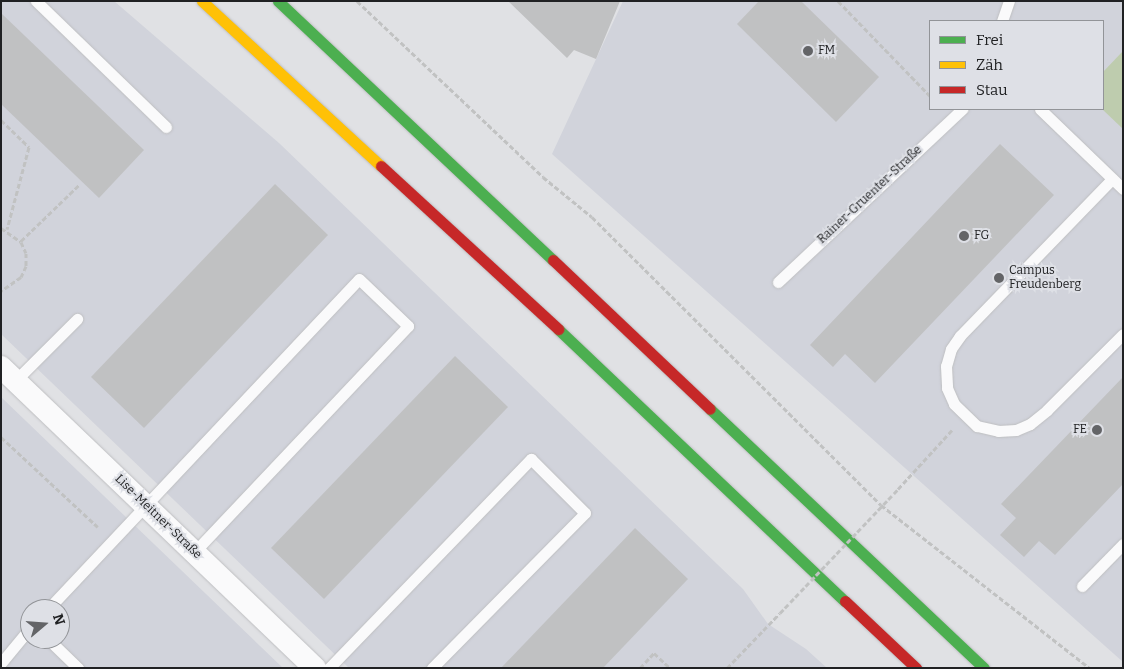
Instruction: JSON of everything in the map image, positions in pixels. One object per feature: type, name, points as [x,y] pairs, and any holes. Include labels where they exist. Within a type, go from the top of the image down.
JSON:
[{"type":"highway","points":[[202,1],[528,302],[916,668]]},
{"type":"highway","points":[[278,1],[984,668]]},
{"type":"street","name":"Lise-Meitner-Straße","points":[[8,374],[315,668]]},
{"type":"lane","points":[[36,1],[166,127]]},
{"type":"lane","points":[[1002,20],[1009,1]]},
{"type":"lane","name":"Rainer-Gruenter-Straße","points":[[778,282],[961,110]]},
{"type":"lane","points":[[1041,110],[1123,189]]},
{"type":"lane","points":[[1112,179],[979,314],[951,349],[946,366],[947,388],[964,417],[977,426],[998,431],[1030,424],[1123,334]]},
{"type":"lane","points":[[57,599],[144,503],[359,279],[408,326],[194,552]]},
{"type":"lane","points":[[8,374],[77,319]]},
{"type":"lane","points":[[329,668],[531,459],[585,514],[432,668]]},
{"type":"lane","points":[[1082,586],[1123,544]]},
{"type":"lane","points":[[1,663],[20,640]]},
{"type":"lane","points":[[58,649],[78,668]]},
{"type":"path","points":[[357,1],[542,177],[592,217],[881,505],[1090,668]]},
{"type":"path","points":[[838,1],[929,95]]},
{"type":"path","points":[[1,120],[29,147],[7,229]]},
{"type":"path","points":[[21,242],[80,184]]},
{"type":"path","points":[[1,228],[7,229],[21,242],[26,266],[21,277],[1,291]]},
{"type":"path","points":[[727,668],[964,417]]},
{"type":"path","points":[[1,438],[111,539]]},
{"type":"path","points":[[640,668],[654,653],[670,668]]},
{"type":"shaded area","points":[[1,1],[114,1],[279,143],[743,589],[768,624],[806,649],[827,668],[349,668],[1,334]]},
{"type":"shaded area","points":[[623,1],[1123,1],[1123,662],[552,154]]},
{"type":"shaded area","points":[[1,397],[283,668],[1,668]]},
{"type":"green space","points":[[1123,51],[1123,129],[1103,110],[1104,71]]},
{"type":"building","points":[[508,1],[620,1],[596,59],[574,50],[567,58]]},
{"type":"building","name":"FM","points":[[759,1],[801,1],[879,77],[836,122],[737,24]]},
{"type":"building","points":[[1,13],[144,150],[99,198],[1,104]]},
{"type":"building","name":"FG","points":[[1000,144],[1054,195],[875,383],[845,354],[833,367],[810,345]]},
{"type":"building","points":[[275,184],[328,235],[144,428],[91,377]]},
{"type":"building","points":[[455,356],[508,407],[324,599],[271,548]]},
{"type":"building","name":"FE","points":[[1123,377],[1123,484],[1055,555],[1039,541],[1024,557],[1000,535],[1016,518],[1001,504]]},
{"type":"building","points":[[635,528],[688,579],[603,668],[501,668]]},
{"type":"traffic: fast","points":[[278,1],[553,260]]},
{"type":"traffic: fast","points":[[558,329],[845,601]]},
{"type":"traffic: fast","points":[[710,409],[984,668]]},
{"type":"traffic: slow","points":[[202,1],[381,166]]},
{"type":"traffic: jam","points":[[381,166],[558,329]]},
{"type":"traffic: jam","points":[[553,260],[710,409]]},
{"type":"traffic: jam","points":[[845,601],[916,668]]},
{"type":"place","name":"FM","points":[[808,51]]},
{"type":"place","name":"FG","points":[[964,236]]},
{"type":"place","name":"Campus Freudenberg","points":[[999,278]]},
{"type":"place","name":"FE","points":[[1097,430]]}]
